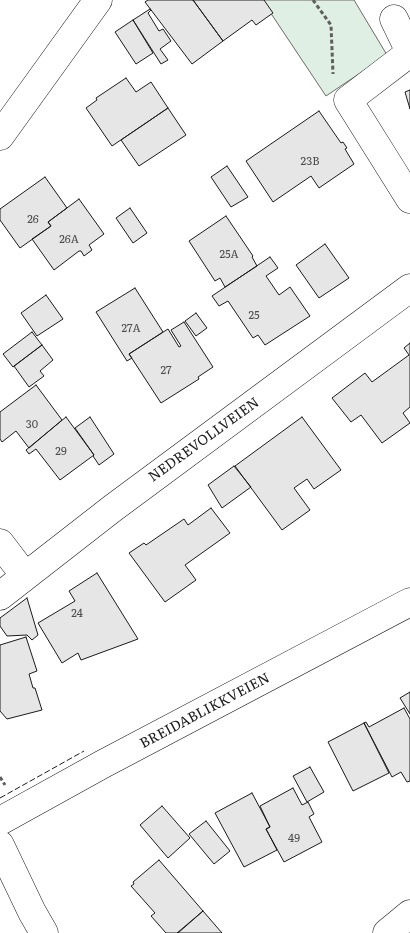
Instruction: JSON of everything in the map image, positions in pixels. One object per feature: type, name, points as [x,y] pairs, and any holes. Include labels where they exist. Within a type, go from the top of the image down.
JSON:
[{"type":"street","points":[[0,136],[98,0]]},
{"type":"street","points":[[394,19],[409,50],[407,55],[348,100],[410,199]]},
{"type":"street","name":"NEDREVOLLVEIEN","points":[[0,596],[113,508],[410,288]]},
{"type":"street","points":[[0,543],[25,576]]},
{"type":"street","name":"BREIDABLIKKVEIEN","points":[[0,821],[103,764],[410,602]]},
{"type":"street","points":[[0,845],[44,933]]},
{"type":"street","points":[[387,933],[410,914]]},
{"type":"path","points":[[313,0],[330,25],[334,82],[348,100]]},
{"type":"path","points":[[0,777],[5,785]]},
{"type":"green space","points":[[262,0],[354,0],[387,55],[326,96]]},
{"type":"building","points":[[148,0],[193,0],[223,41],[192,64],[145,2]]},
{"type":"building","points":[[193,0],[264,0],[273,13],[256,25],[252,20],[223,41]]},
{"type":"building","points":[[150,9],[148,13],[159,31],[163,29],[171,41],[160,49],[168,60],[161,64],[133,20]]},
{"type":"building","points":[[133,20],[153,53],[136,64],[115,32]]},
{"type":"building","points":[[126,78],[136,92],[151,82],[168,108],[112,146],[86,108],[97,100],[96,98]]},
{"type":"building","points":[[410,90],[410,109],[405,92]]},
{"type":"building","points":[[168,108],[186,135],[139,166],[121,140]]},
{"type":"building","points":[[319,111],[341,143],[343,142],[347,148],[345,149],[354,164],[319,188],[311,176],[273,202],[246,161]]},
{"type":"building","points":[[227,166],[248,197],[231,207],[211,177]]},
{"type":"building","points":[[45,177],[67,208],[48,222],[51,226],[20,248],[0,220],[0,209]]},
{"type":"building","points":[[79,199],[104,234],[89,245],[92,250],[84,256],[79,251],[54,270],[32,239],[51,226],[48,222]]},
{"type":"building","points":[[130,208],[147,233],[133,243],[116,218]]},
{"type":"building","points":[[226,216],[253,256],[257,266],[225,287],[220,278],[215,281],[189,241]]},
{"type":"building","points":[[325,244],[349,278],[319,298],[296,265]]},
{"type":"building","points":[[270,257],[278,268],[266,276],[279,295],[290,287],[310,316],[265,345],[258,335],[253,338],[228,301],[219,306],[212,296]]},
{"type":"building","points":[[135,288],[163,332],[129,354],[132,358],[127,361],[96,312]]},
{"type":"building","points":[[46,295],[63,319],[37,336],[21,313]]},
{"type":"building","points":[[196,313],[207,328],[196,336],[185,321]]},
{"type":"building","points":[[184,322],[213,367],[198,377],[199,379],[161,403],[129,354],[168,329],[179,347],[181,346],[171,330]]},
{"type":"building","points":[[32,332],[42,345],[13,367],[3,354]]},
{"type":"building","points":[[410,343],[410,407],[403,413],[410,423],[382,443],[361,415],[351,422],[332,398],[365,373],[372,382],[409,355],[404,348]]},
{"type":"building","points":[[42,345],[53,360],[40,371],[44,376],[29,387],[14,366]]},
{"type":"building","points":[[36,385],[62,420],[29,448],[16,431],[2,442],[0,439],[0,412]]},
{"type":"building","points":[[66,417],[94,455],[60,480],[36,449],[29,454],[26,450]]},
{"type":"building","points":[[90,417],[114,454],[99,465],[75,428]]},
{"type":"building","points":[[302,417],[341,470],[314,489],[307,479],[294,488],[310,510],[282,530],[235,466]]},
{"type":"building","points":[[234,466],[251,487],[222,508],[208,485]]},
{"type":"building","points":[[211,508],[230,533],[185,565],[196,580],[165,602],[129,553],[144,543],[146,545],[184,519],[188,525]]},
{"type":"building","points":[[97,573],[138,639],[81,660],[78,653],[62,663],[38,623],[75,601],[69,591]]},
{"type":"building","points":[[27,598],[38,635],[32,640],[27,635],[7,636],[0,626],[0,618]]},
{"type":"building","points":[[26,637],[37,671],[29,674],[42,710],[7,719],[0,711],[0,645]]},
{"type":"building","points":[[410,692],[410,714],[400,698]]},
{"type":"building","points":[[404,708],[410,719],[410,781],[407,782],[401,772],[392,777],[364,723],[366,722],[369,727]]},
{"type":"building","points":[[364,723],[389,773],[353,791],[328,742]]},
{"type":"building","points":[[310,767],[324,792],[307,802],[293,776]]},
{"type":"building","points":[[293,788],[302,805],[308,802],[314,814],[309,817],[322,842],[284,862],[266,829],[270,827],[260,806]]},
{"type":"building","points":[[252,793],[270,827],[266,829],[277,850],[244,867],[215,813]]},
{"type":"building","points":[[162,806],[190,838],[168,858],[140,825]]},
{"type":"building","points":[[206,821],[230,851],[214,864],[189,834]]},
{"type":"building","points":[[159,860],[203,911],[178,933],[166,933],[151,916],[155,913],[131,886],[134,884],[133,882]]},
{"type":"building","points":[[203,911],[222,933],[177,933]]},
{"type":"fence","points":[[0,798],[84,751]]}]
